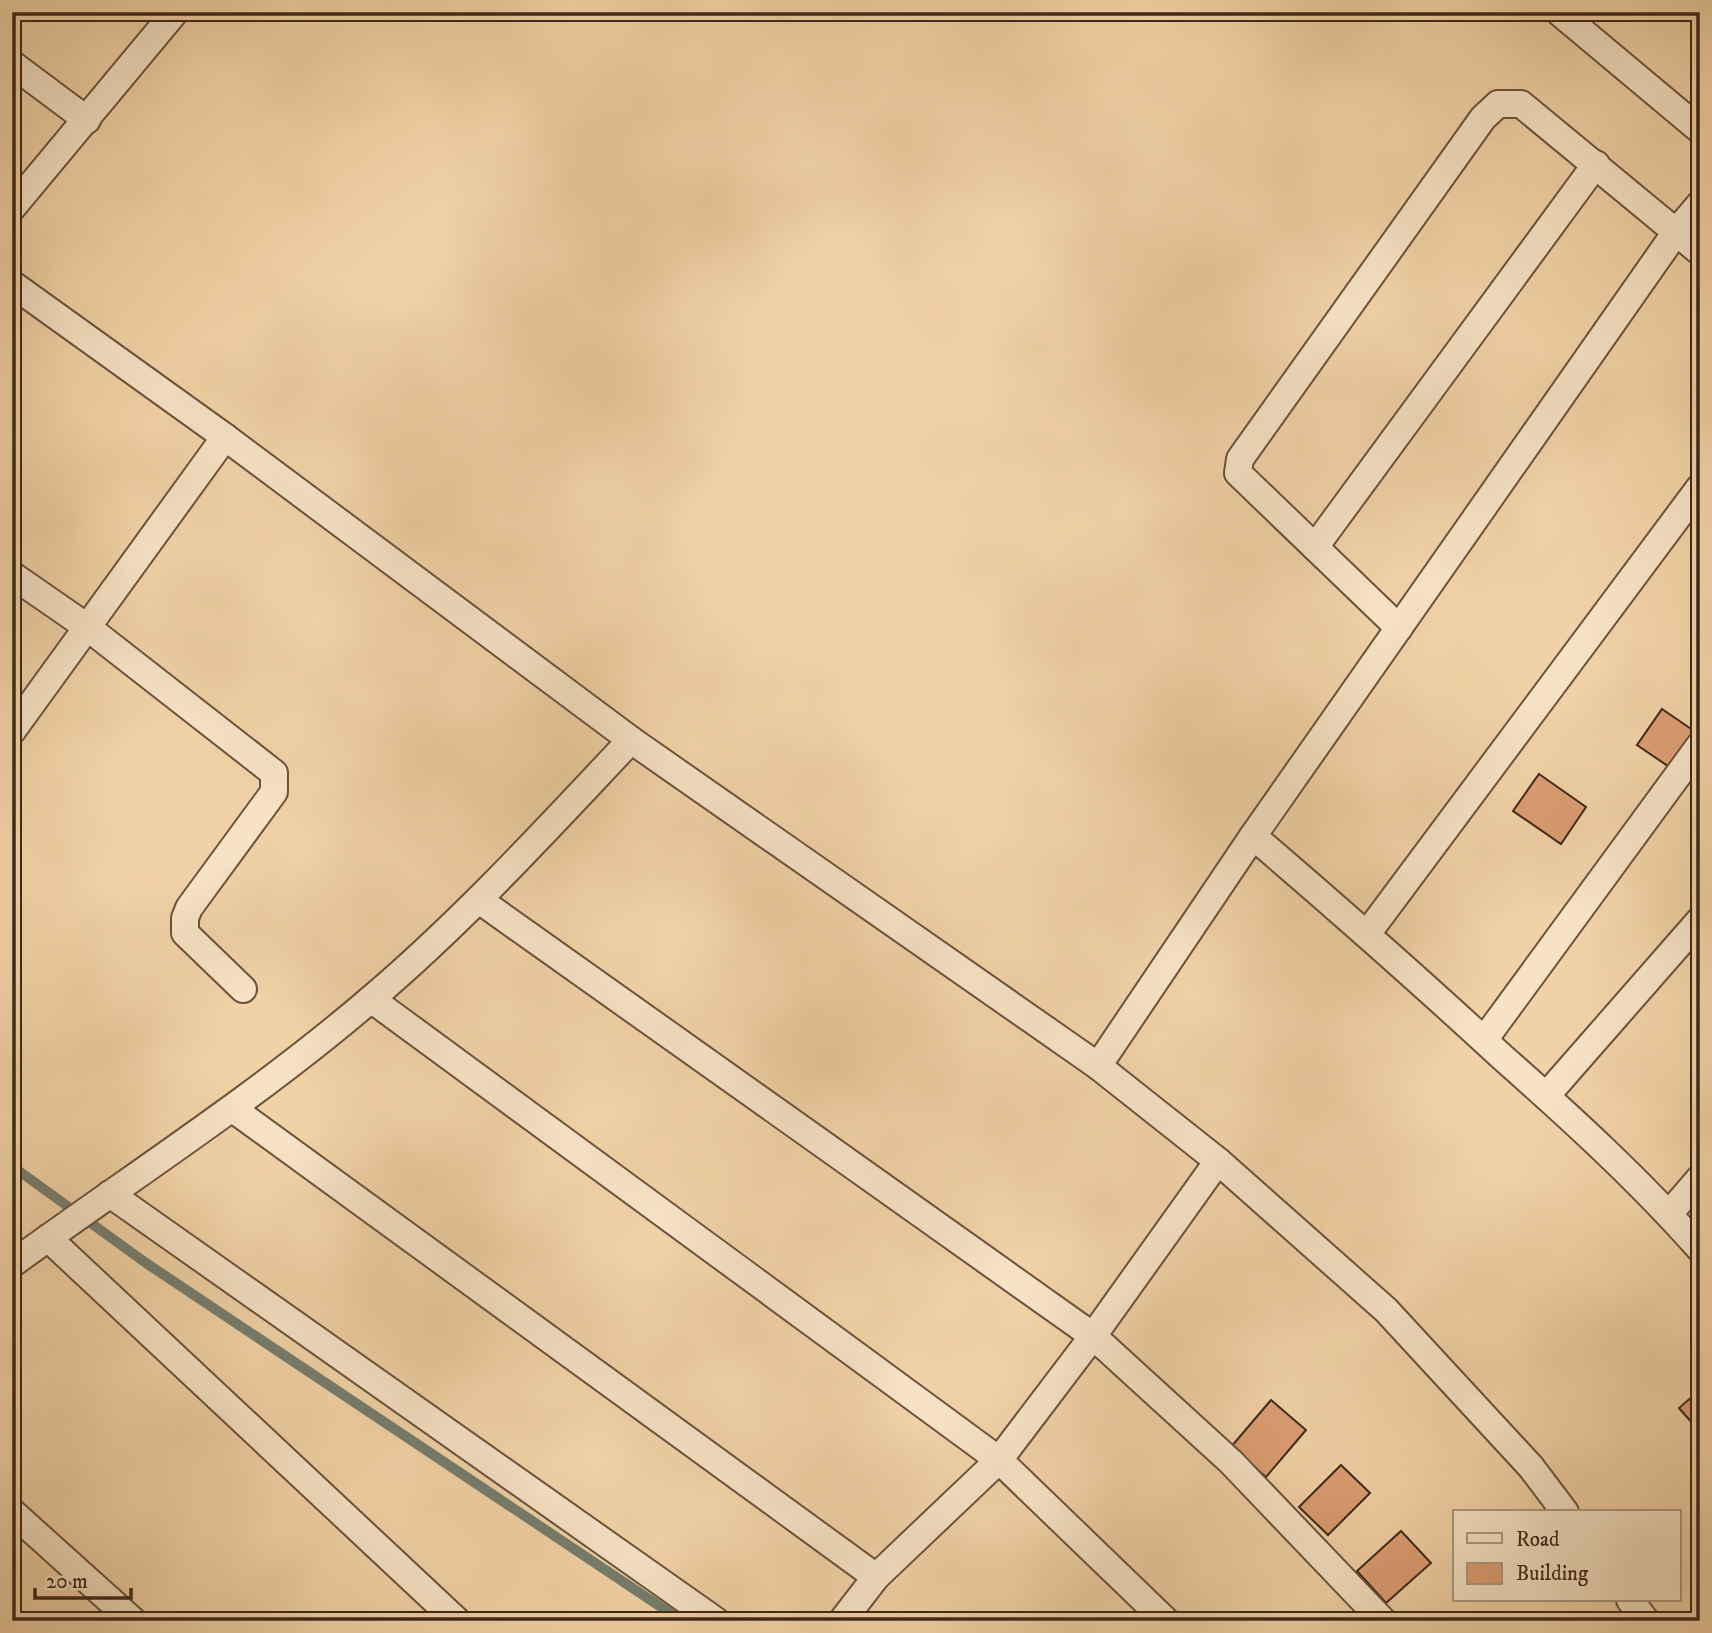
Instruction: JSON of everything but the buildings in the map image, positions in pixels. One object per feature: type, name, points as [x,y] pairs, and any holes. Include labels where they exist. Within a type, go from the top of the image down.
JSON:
[{"type":"street","points":[[12,208],[175,12]]},
{"type":"street","points":[[1567,15],[1700,130]]},
{"type":"street","points":[[12,64],[87,120]]},
{"type":"street","points":[[1399,628],[1238,473],[1240,459],[1483,118],[1498,104],[1521,104],[1700,252]]},
{"type":"street","points":[[1315,547],[1596,164]]},
{"type":"street","points":[[1098,1066],[1399,628],[1676,232],[1700,204]]},
{"type":"street","points":[[12,284],[225,437],[631,740],[1098,1066],[1218,1161],[1386,1310],[1531,1467],[1563,1510]]},
{"type":"street","points":[[12,731],[225,437]]},
{"type":"street","points":[[1367,934],[1700,487]]},
{"type":"street","points":[[12,575],[87,627],[274,773],[274,792],[189,908],[186,918],[185,933],[243,989]]},
{"type":"street","points":[[12,1264],[233,1109],[371,999],[479,900],[631,740]]},
{"type":"street","points":[[1484,1040],[1700,745]]},
{"type":"street","points":[[1254,836],[1546,1096],[1670,1214],[1700,1249]]},
{"type":"street","points":[[479,900],[1093,1336],[1231,1462],[1383,1621]]},
{"type":"street","points":[[1546,1096],[1700,920]]},
{"type":"street","points":[[371,999],[999,1460],[1166,1621]]},
{"type":"street","points":[[233,1109],[876,1577]]},
{"type":"street","points":[[842,1621],[876,1577],[999,1460],[1093,1336],[1218,1161]]},
{"type":"street","points":[[1670,1214],[1700,1178]]},
{"type":"street","points":[[110,1194],[716,1621]]},
{"type":"street","points":[[48,1238],[457,1621]]},
{"type":"street","points":[[12,1512],[133,1621]]},
{"type":"street","points":[[1632,1602],[1646,1621]]},
{"type":"waterway","points":[[12,1166],[146,1263],[682,1621]]}]
